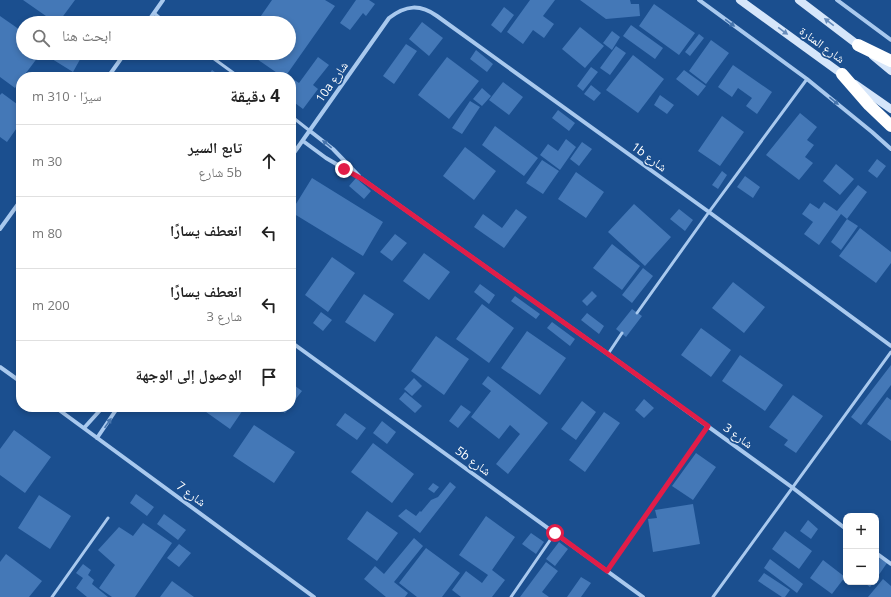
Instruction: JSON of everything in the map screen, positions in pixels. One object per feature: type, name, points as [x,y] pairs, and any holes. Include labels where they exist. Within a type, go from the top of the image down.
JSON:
[{"type":"highway","points":[[858,45],[891,61]]},
{"type":"highway","points":[[842,74],[869,105],[891,126]]},
{"type":"main road","name":"شارع المنارة","points":[[740,0],[891,109]]},
{"type":"main road","name":"شارع المنارة","points":[[799,0],[891,71]]},
{"type":"street","points":[[152,16],[163,0]]},
{"type":"street","points":[[699,0],[807,79],[891,149]]},
{"type":"street","points":[[837,0],[891,40]]},
{"type":"street","name":"1b شارع","points":[[389,18],[396,12],[413,7],[430,11],[709,212],[891,346]]},
{"type":"street","name":"10a شارع","points":[[296,150],[389,18]]},
{"type":"street","points":[[112,72],[120,60]]},
{"type":"street","name":"شارع 3","points":[[310,130],[333,149],[362,179]]},
{"type":"street","name":"شارع 3","points":[[303,141],[326,158],[362,179],[608,354],[793,488],[843,527]]},
{"type":"street","points":[[0,229],[16,207]]},
{"type":"street","name":"5b شارع","points":[[296,346],[643,597]]},
{"type":"street","points":[[0,367],[16,378]]},
{"type":"street","name":"شارع 7","points":[[62,412],[314,597]]},
{"type":"street","points":[[84,428],[98,412]]},
{"type":"street","points":[[97,438],[115,412]]},
{"type":"street","points":[[879,555],[891,564]]},
{"type":"lane","points":[[154,13],[158,16]]},
{"type":"lane","points":[[215,60],[231,72]]},
{"type":"lane","points":[[637,313],[807,79]]},
{"type":"lane","points":[[296,120],[310,130]]},
{"type":"lane","points":[[608,354],[622,333]]},
{"type":"lane","points":[[713,597],[891,352]]},
{"type":"lane","points":[[607,571],[708,426]]},
{"type":"lane","points":[[52,597],[108,518]]},
{"type":"lane","points":[[511,597],[555,533]]},
{"type":"building","points":[[23,0],[75,0],[63,16],[46,16]]},
{"type":"building","points":[[272,0],[325,0],[335,6],[289,72],[276,72],[258,60],[296,60],[296,16],[261,16]]},
{"type":"building","points":[[356,0],[369,0],[375,4],[366,16],[363,13],[350,30],[340,23]]},
{"type":"building","points":[[530,0],[555,0],[543,16],[554,24],[544,38],[533,30],[523,44],[507,32]]},
{"type":"building","points":[[580,0],[630,0],[631,4],[639,4],[640,16],[606,19]]},
{"type":"building","points":[[654,4],[695,33],[679,55],[639,26]]},
{"type":"building","points":[[504,7],[514,15],[501,33],[491,25]]},
{"type":"building","points":[[0,16],[16,27],[16,60],[36,60],[27,72],[16,72],[15,88],[0,77]]},
{"type":"building","points":[[422,22],[443,38],[429,56],[409,39]]},
{"type":"building","points":[[631,25],[663,48],[655,59],[623,36]]},
{"type":"building","points":[[580,27],[604,46],[585,68],[562,49]]},
{"type":"building","points":[[612,31],[620,37],[612,50],[603,43]]},
{"type":"building","points":[[699,34],[704,38],[690,56],[685,52]]},
{"type":"building","points":[[711,40],[729,53],[706,84],[689,71]]},
{"type":"building","points":[[406,44],[417,51],[394,84],[383,76]]},
{"type":"building","points":[[616,46],[626,53],[610,75],[600,68]]},
{"type":"building","points":[[476,50],[493,64],[487,72],[470,59]]},
{"type":"building","points":[[633,55],[664,79],[638,113],[606,90]]},
{"type":"building","points":[[318,57],[329,65],[313,85],[318,89],[303,109],[296,104],[296,81],[299,83]]},
{"type":"building","points":[[447,57],[479,81],[449,119],[418,95]]},
{"type":"building","points":[[54,60],[80,60],[73,72]]},
{"type":"building","points":[[733,65],[772,92],[757,114],[746,106],[752,98],[738,88],[732,97],[718,87]]},
{"type":"building","points":[[591,67],[598,72],[583,91],[577,86]]},
{"type":"building","points":[[684,70],[706,86],[698,96],[676,79]]},
{"type":"building","points":[[503,82],[523,97],[509,115],[489,100]]},
{"type":"building","points":[[591,85],[601,93],[594,101],[584,94]]},
{"type":"building","points":[[482,88],[491,96],[482,106],[473,99]]},
{"type":"building","points":[[2,93],[16,103],[16,129],[7,142],[0,137],[0,95]]},
{"type":"building","points":[[660,95],[674,105],[667,114],[654,105]]},
{"type":"building","points":[[470,101],[480,107],[462,134],[452,128]]},
{"type":"building","points":[[558,110],[575,123],[569,131],[552,118]]},
{"type":"building","points":[[800,113],[817,127],[807,140],[814,145],[805,157],[813,163],[799,180],[766,155]]},
{"type":"building","points":[[722,116],[744,132],[720,166],[698,151]]},
{"type":"building","points":[[495,126],[538,158],[524,176],[482,145]]},
{"type":"building","points":[[566,139],[576,147],[560,170],[540,155],[548,144],[558,151]]},
{"type":"building","points":[[582,142],[592,149],[579,166],[570,159]]},
{"type":"building","points":[[465,147],[496,171],[474,200],[443,176]]},
{"type":"building","points":[[877,159],[886,166],[877,178],[868,171]]},
{"type":"building","points":[[542,160],[559,171],[543,194],[526,183]]},
{"type":"building","points":[[836,164],[854,179],[840,195],[823,181]]},
{"type":"building","points":[[722,171],[727,175],[718,189],[712,185]]},
{"type":"building","points":[[576,172],[604,192],[586,218],[558,199]]},
{"type":"building","points":[[745,176],[760,187],[753,198],[737,187]]},
{"type":"building","points":[[312,178],[383,222],[363,256],[296,215],[296,204]]},
{"type":"building","points":[[356,178],[371,191],[364,199],[349,186]]},
{"type":"building","points":[[858,185],[867,192],[847,219],[841,214],[819,245],[804,234],[813,222],[802,214],[810,203],[819,209],[824,202],[837,211]]},
{"type":"building","points":[[634,204],[671,237],[645,266],[608,232]]},
{"type":"building","points":[[516,209],[527,217],[504,248],[474,227],[483,214],[502,228]]},
{"type":"building","points":[[679,209],[693,220],[685,231],[670,219]]},
{"type":"building","points":[[847,219],[858,226],[841,250],[831,242]]},
{"type":"building","points":[[860,228],[891,252],[891,263],[876,283],[839,256]]},
{"type":"building","points":[[395,234],[407,243],[392,261],[380,252]]},
{"type":"building","points":[[612,244],[640,266],[622,290],[593,268]]},
{"type":"building","points":[[424,253],[450,272],[429,300],[403,281]]},
{"type":"building","points":[[332,257],[355,273],[328,312],[305,295]]},
{"type":"building","points":[[643,268],[653,276],[632,303],[622,295]]},
{"type":"building","points":[[733,282],[765,307],[744,333],[712,308]]},
{"type":"building","points":[[480,284],[495,295],[489,304],[474,292]]},
{"type":"building","points":[[592,291],[597,296],[587,306],[582,301]]},
{"type":"building","points":[[364,294],[394,314],[375,342],[345,322]]},
{"type":"building","points":[[515,296],[540,314],[536,319],[511,301]]},
{"type":"building","points":[[482,304],[514,328],[489,363],[456,339]]},
{"type":"building","points":[[632,309],[642,316],[626,337],[616,329]]},
{"type":"building","points":[[321,312],[332,320],[323,331],[313,323]]},
{"type":"building","points":[[587,313],[604,326],[599,334],[581,320]]},
{"type":"building","points":[[552,322],[575,339],[570,346],[547,328]]},
{"type":"building","points":[[701,328],[731,350],[711,377],[681,355]]},
{"type":"building","points":[[527,331],[566,358],[540,395],[501,368]]},
{"type":"building","points":[[436,336],[469,359],[444,395],[411,371]]},
{"type":"building","points":[[740,355],[783,385],[765,411],[722,381]]},
{"type":"building","points":[[891,365],[891,385],[861,425],[851,417]]},
{"type":"building","points":[[488,376],[548,423],[508,474],[496,464],[520,434],[510,425],[499,439],[471,417],[491,391],[482,384]]},
{"type":"building","points":[[414,378],[422,386],[412,396],[404,389]]},
{"type":"building","points":[[296,387],[302,391],[296,399]]},
{"type":"building","points":[[405,392],[422,406],[415,413],[399,399]]},
{"type":"building","points":[[793,395],[823,416],[796,453],[784,445],[788,440],[769,427]]},
{"type":"building","points":[[887,397],[891,400],[891,441],[867,424]]},
{"type":"building","points":[[644,399],[654,408],[644,418],[635,410]]},
{"type":"building","points":[[582,401],[596,412],[576,440],[561,429]]},
{"type":"building","points":[[461,405],[471,412],[458,428],[449,421]]},
{"type":"building","points":[[206,412],[242,412],[230,429]]},
{"type":"building","points":[[604,412],[620,423],[585,472],[569,460]]},
{"type":"building","points":[[345,413],[366,428],[357,440],[336,425]]},
{"type":"building","points":[[382,421],[396,432],[387,444],[373,433]]},
{"type":"building","points":[[254,425],[295,452],[274,483],[233,456]]},
{"type":"building","points":[[14,430],[51,457],[25,493],[0,475],[0,449]]},
{"type":"building","points":[[373,443],[414,474],[392,503],[351,472]]},
{"type":"building","points":[[696,453],[716,467],[693,500],[672,486]]},
{"type":"building","points":[[450,482],[456,487],[420,533],[398,516],[406,509],[416,516],[431,500],[438,497]]},
{"type":"building","points":[[433,483],[439,487],[434,493],[428,489]]},
{"type":"building","points":[[136,494],[154,507],[147,516],[130,503]]},
{"type":"building","points":[[39,495],[71,516],[50,549],[18,528]]},
{"type":"building","points":[[693,504],[700,544],[653,552],[648,519],[657,518],[655,510]]},
{"type":"building","points":[[367,511],[398,533],[377,561],[347,539]]},
{"type":"building","points":[[164,514],[186,530],[178,540],[157,524]]},
{"type":"building","points":[[486,516],[515,537],[492,570],[505,580],[492,597],[461,597],[452,590],[466,571],[482,583],[488,575],[459,555]]},
{"type":"building","points":[[808,520],[818,529],[811,539],[800,531]]},
{"type":"building","points":[[143,523],[172,543],[135,597],[112,597],[99,588],[115,565],[98,550],[119,527],[133,536]]},
{"type":"building","points":[[785,531],[812,551],[799,569],[772,549]]},
{"type":"building","points":[[531,533],[544,542],[536,554],[522,544]]},
{"type":"building","points":[[414,538],[423,546],[394,582],[408,593],[405,597],[386,597],[364,579],[375,566],[384,574]]},
{"type":"building","points":[[559,542],[568,549],[555,566],[546,559]]},
{"type":"building","points":[[179,544],[191,553],[179,567],[167,558]]},
{"type":"building","points":[[426,548],[460,573],[442,597],[417,597],[399,583]]},
{"type":"building","points":[[6,554],[42,581],[29,597],[0,597],[0,562]]},
{"type":"building","points":[[879,558],[887,563],[879,575]]},
{"type":"building","points":[[770,559],[803,584],[797,593],[764,568]]},
{"type":"building","points":[[823,560],[843,575],[843,580],[832,594],[810,578]]},
{"type":"building","points":[[546,562],[558,571],[542,592],[549,597],[520,597]]},
{"type":"building","points":[[83,564],[91,570],[88,575],[94,580],[92,584],[108,597],[87,597],[76,588],[83,578],[76,573]]},
{"type":"building","points":[[764,573],[790,590],[785,597],[782,597],[758,581]]},
{"type":"building","points":[[581,577],[591,583],[581,597],[567,597]]},
{"type":"building","points":[[883,579],[891,586],[891,597],[868,597]]},
{"type":"building","points":[[172,581],[194,597],[160,597]]},
{"type":"route","points":[[344,169],[362,179],[708,426],[607,571],[555,533]]}]
